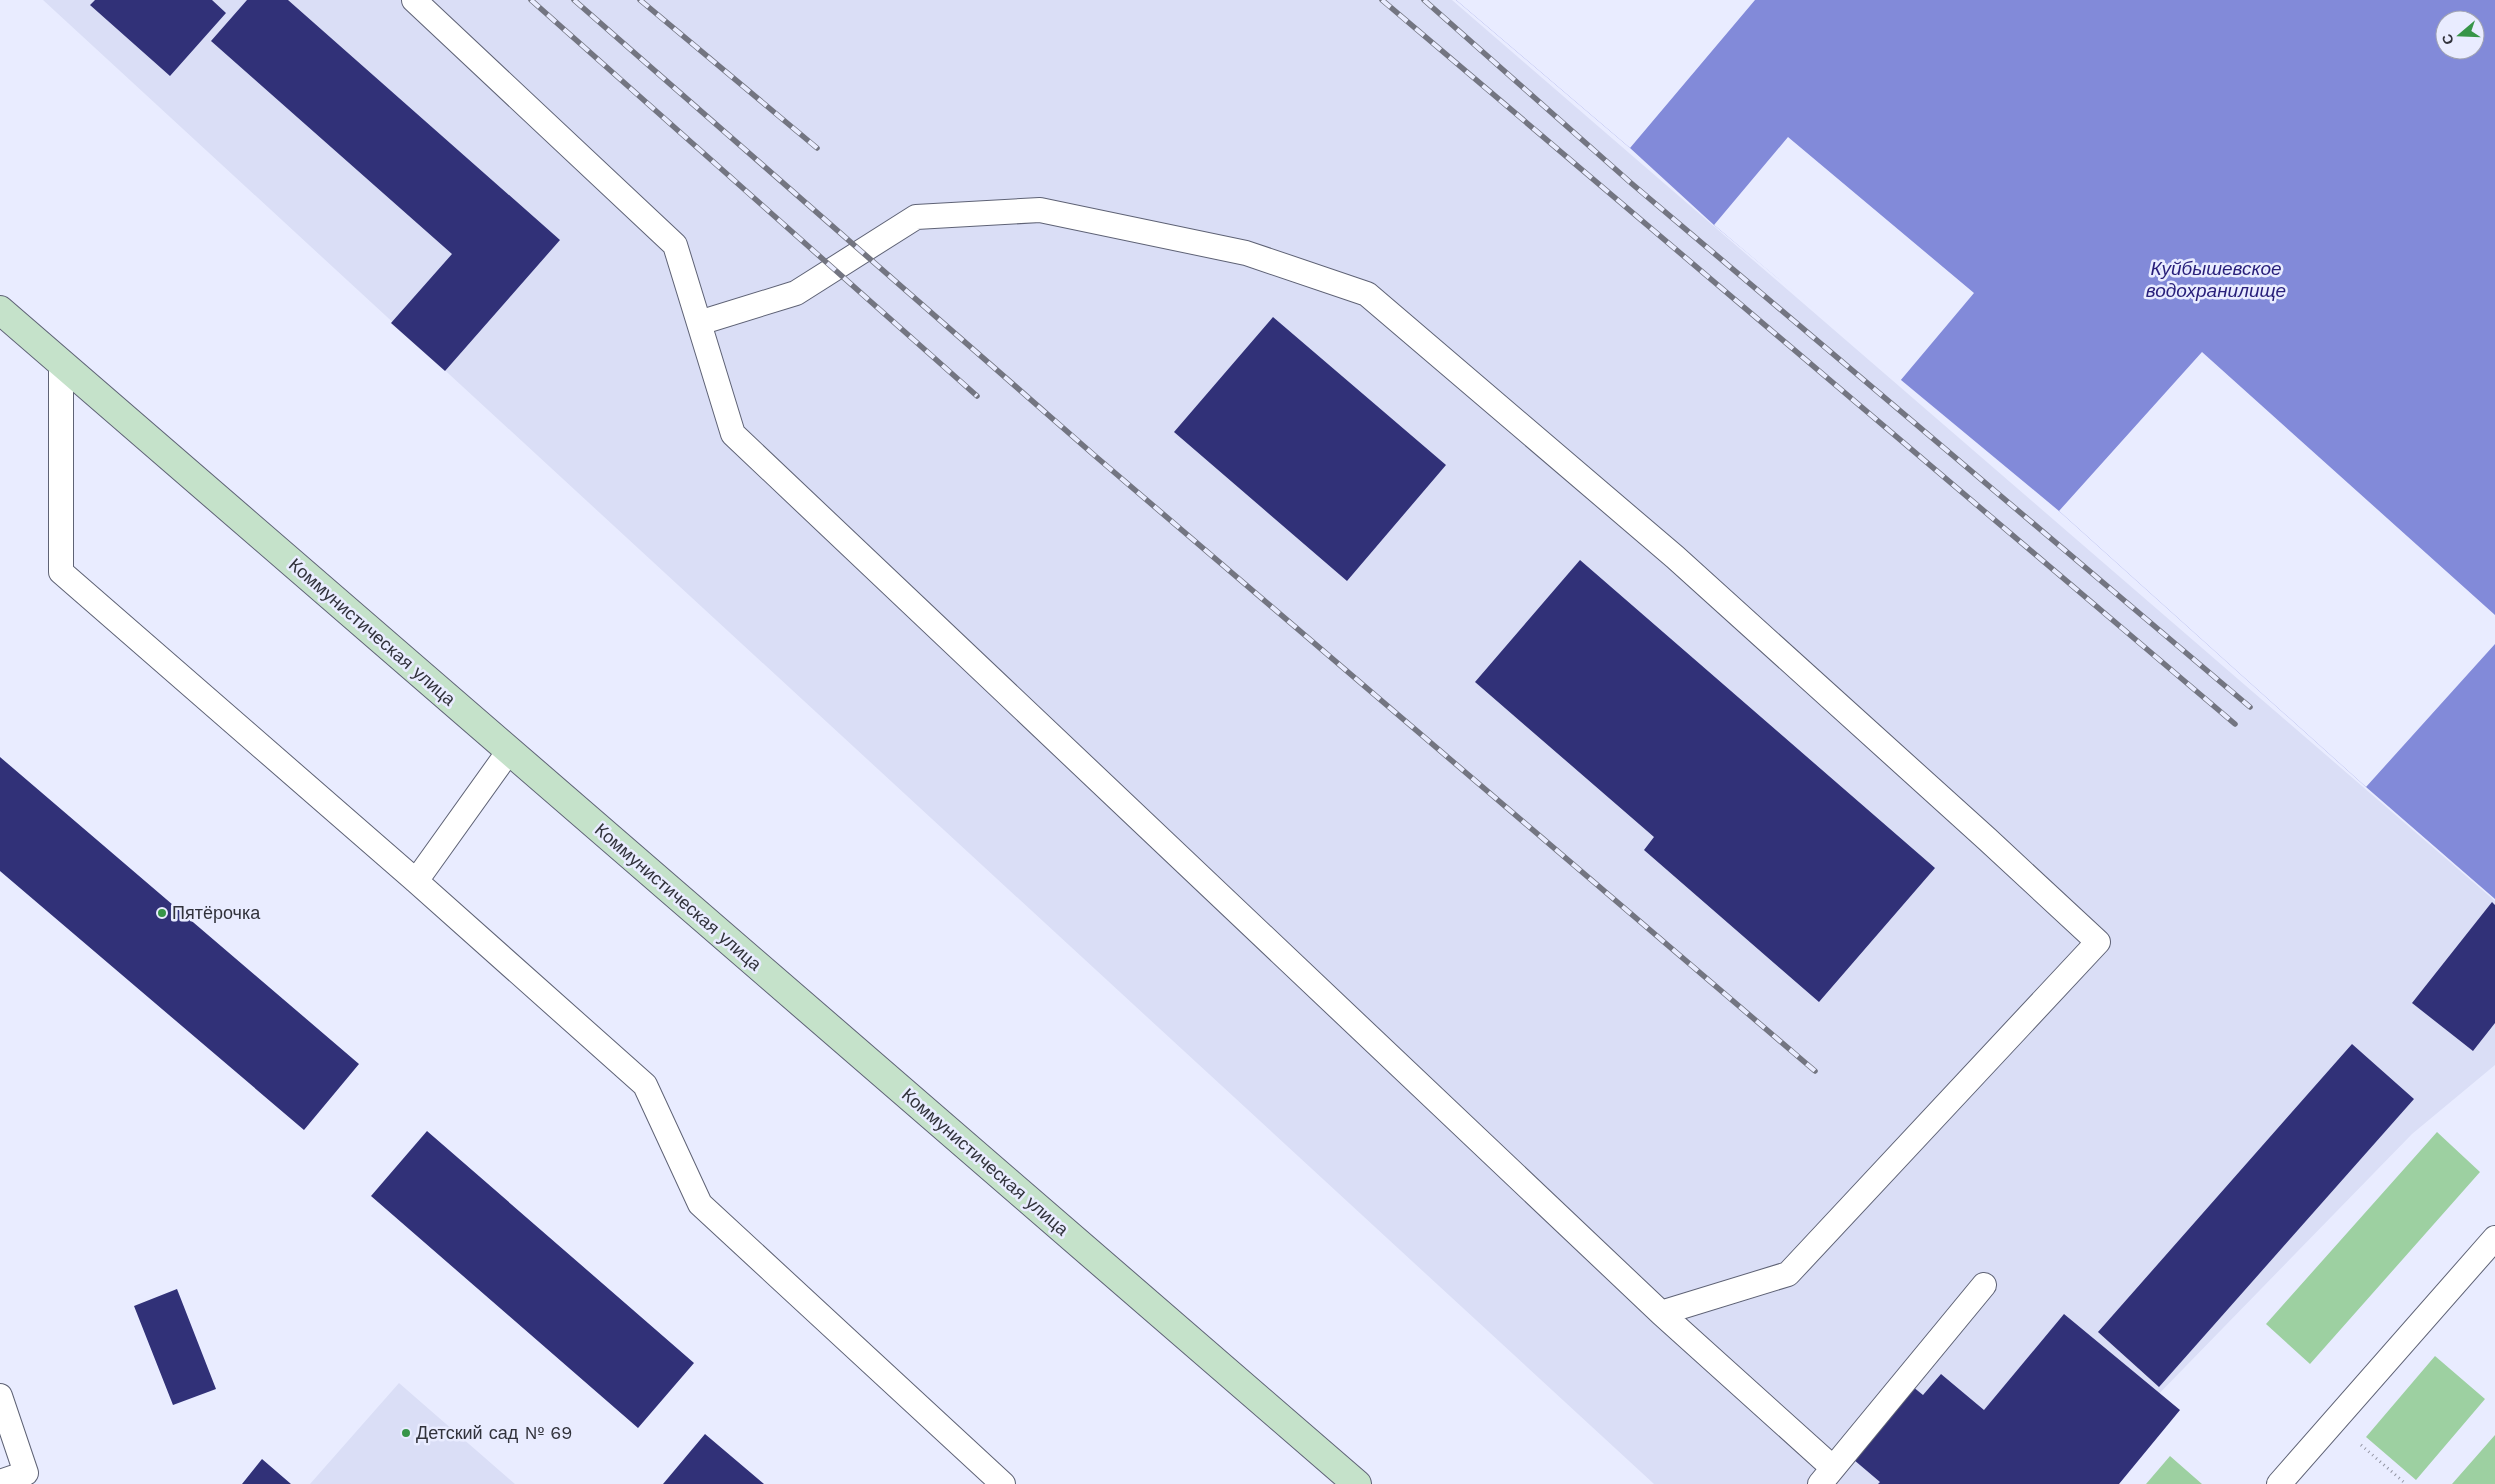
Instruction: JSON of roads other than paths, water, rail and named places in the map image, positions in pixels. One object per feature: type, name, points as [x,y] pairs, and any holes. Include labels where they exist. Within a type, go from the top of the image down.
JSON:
[{"type":"main road","name":"Коммунистическая улица","points":[[0,310],[1357,1484]]},
{"type":"lane","points":[[414,0],[675,246],[733,434],[1661,1313],[1826,1476],[1984,1284]]},
{"type":"lane","points":[[699,323],[796,292],[916,217],[1040,210],[1246,253],[1367,294],[1675,557],[1980,832],[2098,942],[1788,1274],[1661,1313]]},
{"type":"lane","points":[[61,364],[61,572],[416,881],[645,1085],[700,1204],[1003,1484]]},
{"type":"lane","points":[[416,881],[509,751]]},
{"type":"lane","points":[[2280,1484],[2495,1238]]},
{"type":"lane","points":[[0,1396],[26,1472],[0,1482]]},
{"type":"water","name":"Куйбышевское водохранилище","points":[[1456,0],[2495,0],[2495,899],[2366,787],[2059,511],[1714,225],[1630,148]]},
{"type":"railway","points":[[531,0],[977,396]]},
{"type":"railway","points":[[574,0],[1094,455],[1815,1071]]},
{"type":"railway","points":[[640,0],[817,148]]},
{"type":"railway","points":[[1382,0],[2235,724]]},
{"type":"railway","points":[[1424,0],[1631,183],[2250,707]]},
{"type":"place","name":"Пятёрочка","points":[[162,913]]},
{"type":"place","name":"Детский сад № 69","points":[[406,1433]]}]
